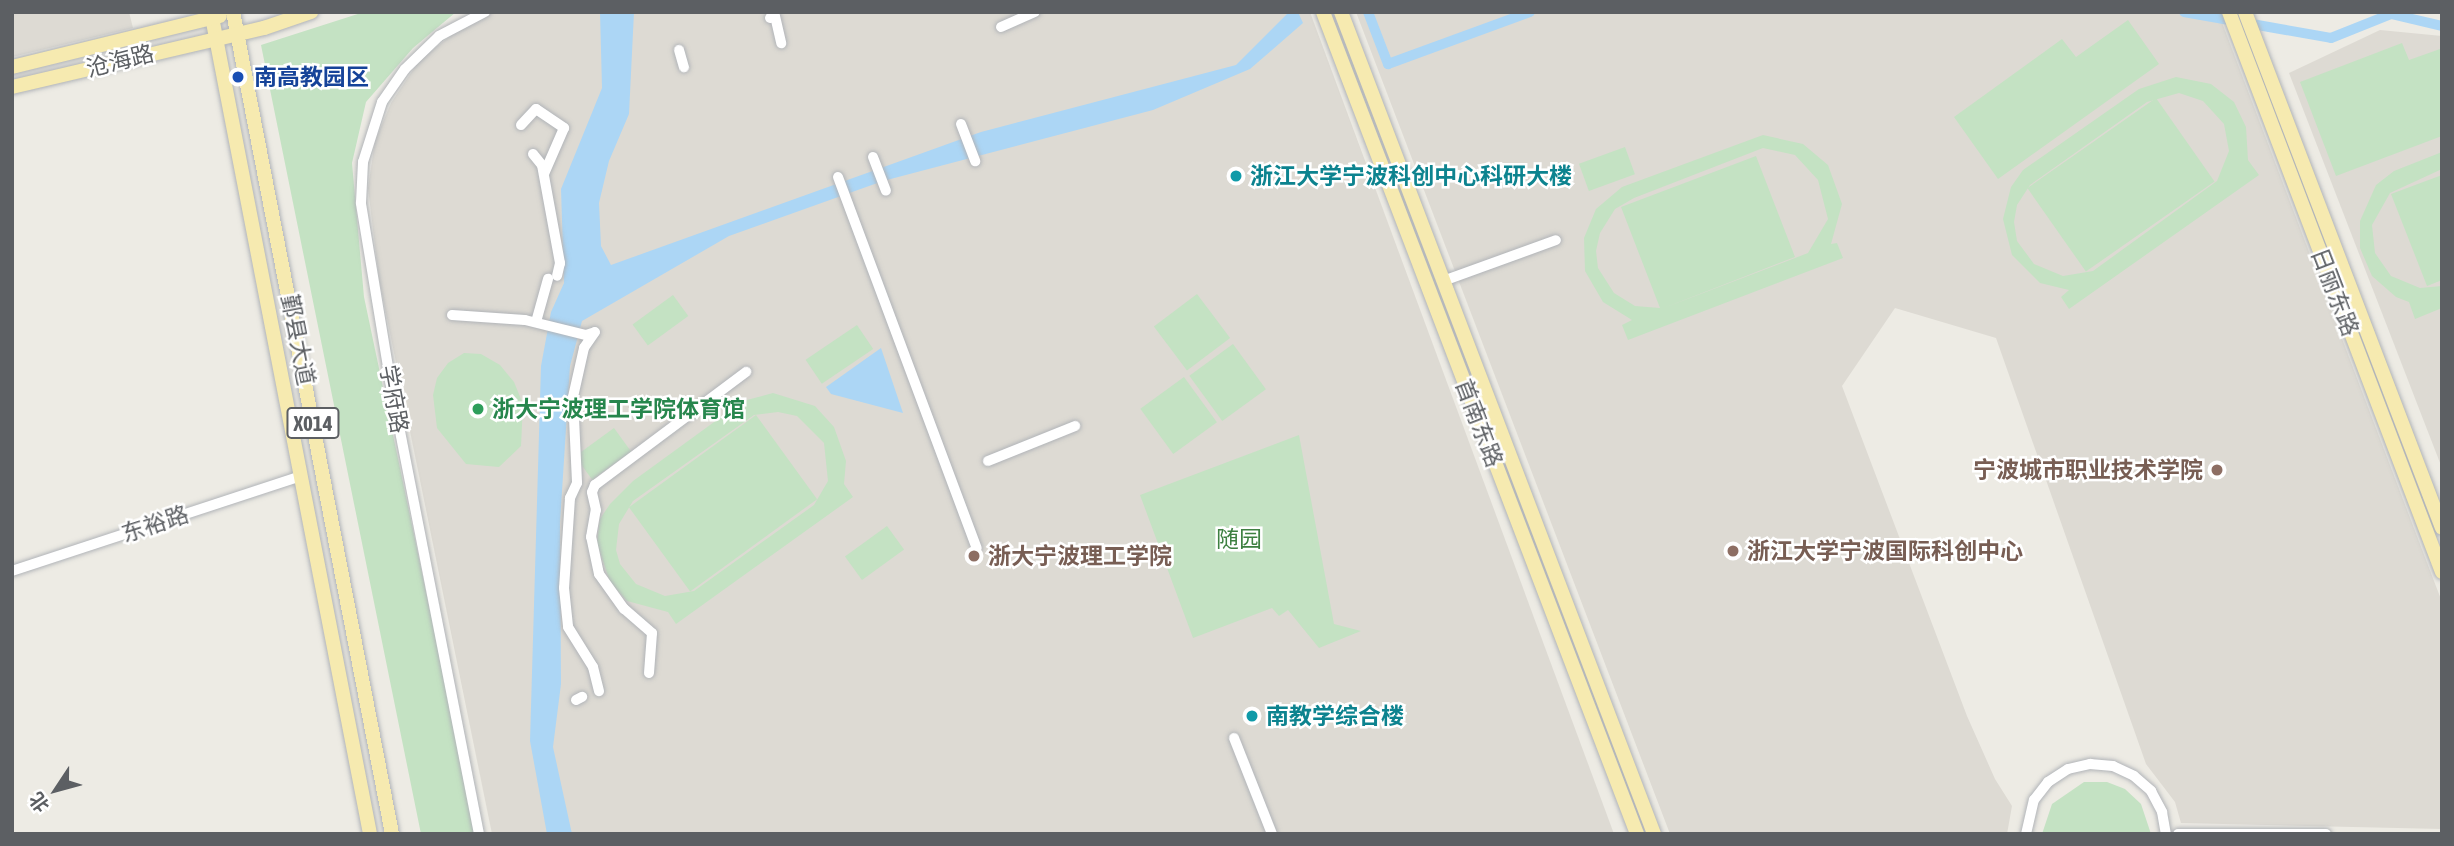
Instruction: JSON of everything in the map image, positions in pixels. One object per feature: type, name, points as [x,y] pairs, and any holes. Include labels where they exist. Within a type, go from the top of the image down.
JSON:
[{"type":"main road","name":"沧海路","points":[[12,87],[227,36],[311,12]]},
{"type":"main road","name":"首南东路","points":[[1323,12],[1637,834]]},
{"type":"main road","name":"首南东路","points":[[1341,12],[1654,834]]},
{"type":"main road","name":"日丽东路","points":[[2229,12],[2249,43],[2442,528]]},
{"type":"main road","name":"日丽东路","points":[[2245,12],[2249,43],[2442,572]]},
{"type":"main road","name":"沧海路","points":[[12,68],[109,41],[225,14]]},
{"type":"main road","name":"鄞县大道","points":[[225,14],[298,477],[370,834]]},
{"type":"main road","name":"鄞县大道","points":[[225,14],[227,36],[393,834]]},
{"type":"street","name":"学府路","points":[[479,834],[395,405],[361,202],[363,162],[390,91],[404,69],[439,36],[485,12]]},
{"type":"street","points":[[1001,27],[1035,12]]},
{"type":"street","points":[[770,18],[775,16],[781,43]]},
{"type":"street","points":[[679,50],[684,67]]},
{"type":"street","points":[[521,125],[536,109],[564,128],[544,174]]},
{"type":"street","points":[[963,128],[975,161]]},
{"type":"street","points":[[533,155],[544,174],[560,263],[552,277],[541,323]]},
{"type":"street","points":[[875,161],[886,191]]},
{"type":"street","points":[[838,177],[977,548]]},
{"type":"street","points":[[1443,281],[1556,240]]},
{"type":"street","points":[[452,314],[541,323],[586,335],[595,332],[584,348],[573,397],[577,483],[569,498],[565,615],[593,667],[599,691]]},
{"type":"street","points":[[649,673],[652,633],[624,609],[599,574],[591,537],[596,510],[592,492],[595,485],[746,372]]},
{"type":"street","points":[[988,461],[1075,426]]},
{"type":"street","name":"东裕路","points":[[12,572],[298,477]]},
{"type":"street","points":[[1234,737],[1272,834]]},
{"type":"street","points":[[2026,834],[2034,800],[2048,782],[2068,769],[2090,764],[2113,766],[2134,776],[2151,791],[2162,812],[2166,834]]},
{"type":"street","points":[[2178,834],[2326,834]]},
{"type":"shaded area","points":[[12,12],[129,12],[133,28],[12,57]]},
{"type":"shaded area","name":"浙大宁波理工学院","points":[[489,12],[1310,12],[1614,834],[492,834],[379,279],[368,188],[375,141],[391,103],[419,61],[475,16]]},
{"type":"shaded area","points":[[1356,12],[2218,12],[2442,602],[2442,829],[2181,823],[2175,802],[2146,764],[1996,338],[1895,308],[1842,386],[1967,716],[1995,779],[2012,806],[2007,834],[1670,834]]},
{"type":"shaded area","points":[[2380,30],[2442,36],[2442,468],[2289,73]]},
{"type":"green space","points":[[364,12],[456,12],[413,48],[366,102],[352,163],[364,297],[477,834],[421,834],[261,45]]},
{"type":"green space","points":[[2128,20],[2159,64],[1998,179],[1954,117],[2062,39],[2076,57]]},
{"type":"green space","points":[[2402,43],[2409,60],[2440,49],[2442,136],[2336,176],[2300,82]]},
{"type":"green space","points":[[2176,77],[2211,84],[2234,102],[2246,127],[2248,160],[2259,175],[2069,309],[2061,297],[2069,290],[2040,283],[2012,255],[2003,219],[2011,187],[2023,170],[2139,89]],"holes":[[[2179,93],[2203,101],[2224,124],[2229,151],[2217,181],[2093,271],[2063,276],[2034,264],[2017,241],[2014,222],[2017,205],[2030,185],[2147,102]]]},
{"type":"green space","points":[[2156,98],[2215,182],[2086,272],[2027,188]]},
{"type":"green space","points":[[1763,135],[1803,144],[1828,165],[1842,204],[1831,244],[1837,243],[1843,258],[1628,340],[1622,325],[1632,320],[1603,302],[1585,271],[1584,238],[1596,209],[1622,187]],"holes":[[[1763,148],[1795,155],[1818,180],[1828,219],[1808,253],[1661,309],[1795,257],[1756,156],[1621,207],[1660,308],[1635,306],[1614,293],[1598,268],[1596,251],[1600,233],[1615,209],[1634,198]]]},
{"type":"green space","points":[[1625,147],[1635,174],[1589,191],[1579,164]]},
{"type":"green space","points":[[2442,152],[2442,169],[2390,193],[2372,225],[2375,253],[2391,276],[2420,288],[2442,286],[2442,308],[2415,319],[2409,302],[2396,297],[2372,276],[2360,248],[2360,221],[2376,185],[2394,171]]},
{"type":"green space","points":[[2442,175],[2442,280],[2427,286],[2391,194]]},
{"type":"green space","points":[[1197,294],[1230,338],[1187,370],[1154,326]]},
{"type":"green space","points":[[673,295],[688,316],[648,345],[633,324]]},
{"type":"green space","points":[[857,325],[873,349],[822,384],[806,360]]},
{"type":"green space","points":[[1233,344],[1266,389],[1222,421],[1189,376]]},
{"type":"green space","name":"浙大宁波理工学院体育馆","points":[[464,353],[481,354],[500,365],[514,382],[523,404],[521,446],[499,467],[466,464],[437,428],[433,395],[437,378],[448,363]]},
{"type":"green space","points":[[1184,377],[1217,422],[1173,454],[1140,409]]},
{"type":"green space","points":[[773,393],[815,406],[834,427],[846,461],[844,484],[853,497],[676,624],[668,612],[627,601],[610,582],[597,543],[600,519],[610,504],[633,481],[743,401]],"holes":[[[778,412],[797,416],[824,443],[828,481],[814,505],[694,591],[665,596],[636,584],[620,564],[616,550],[619,524],[633,501],[754,415]]]},
{"type":"green space","points":[[756,415],[817,499],[690,591],[629,507]]},
{"type":"green space","points":[[614,428],[631,451],[592,480],[575,456]]},
{"type":"green space","name":"随园","points":[[1299,435],[1334,624],[1361,631],[1319,648],[1288,610],[1279,616],[1272,608],[1193,638],[1140,495]]},
{"type":"green space","points":[[887,526],[904,549],[862,580],[845,557]]},
{"type":"green space","points":[[2084,782],[2107,782],[2125,789],[2141,804],[2151,834],[2042,834],[2052,804]]},
{"type":"water","points":[[600,12],[634,12],[629,114],[609,161],[599,203],[601,246],[611,265],[981,132],[1236,65],[1289,12],[1298,12],[1303,23],[1250,69],[1153,110],[883,181],[729,236],[582,321],[570,366],[560,523],[561,684],[553,747],[572,834],[547,834],[530,741],[541,366],[551,312],[564,283],[561,189],[602,88]]},
{"type":"water","points":[[881,348],[903,413],[831,394],[826,387]]},
{"type":"waterway","points":[[1368,12],[1388,64],[1530,12]]},
{"type":"waterway","points":[[2184,12],[2331,38],[2391,14],[2442,26]]},
{"type":"place","name":"南高教园区","points":[[238,77]]},
{"type":"place","name":"浙江大学宁波科创中心科研大楼","points":[[1236,176]]},
{"type":"place","name":"浙大宁波理工学院体育馆","points":[[478,409]]},
{"type":"place","name":"宁波城市职业技术学院","points":[[2217,470]]},
{"type":"place","name":"浙江大学宁波国际科创中心","points":[[1733,551]]},
{"type":"place","name":"浙大宁波理工学院","points":[[974,556]]},
{"type":"place","name":"南教学综合楼","points":[[1252,716]]}]
